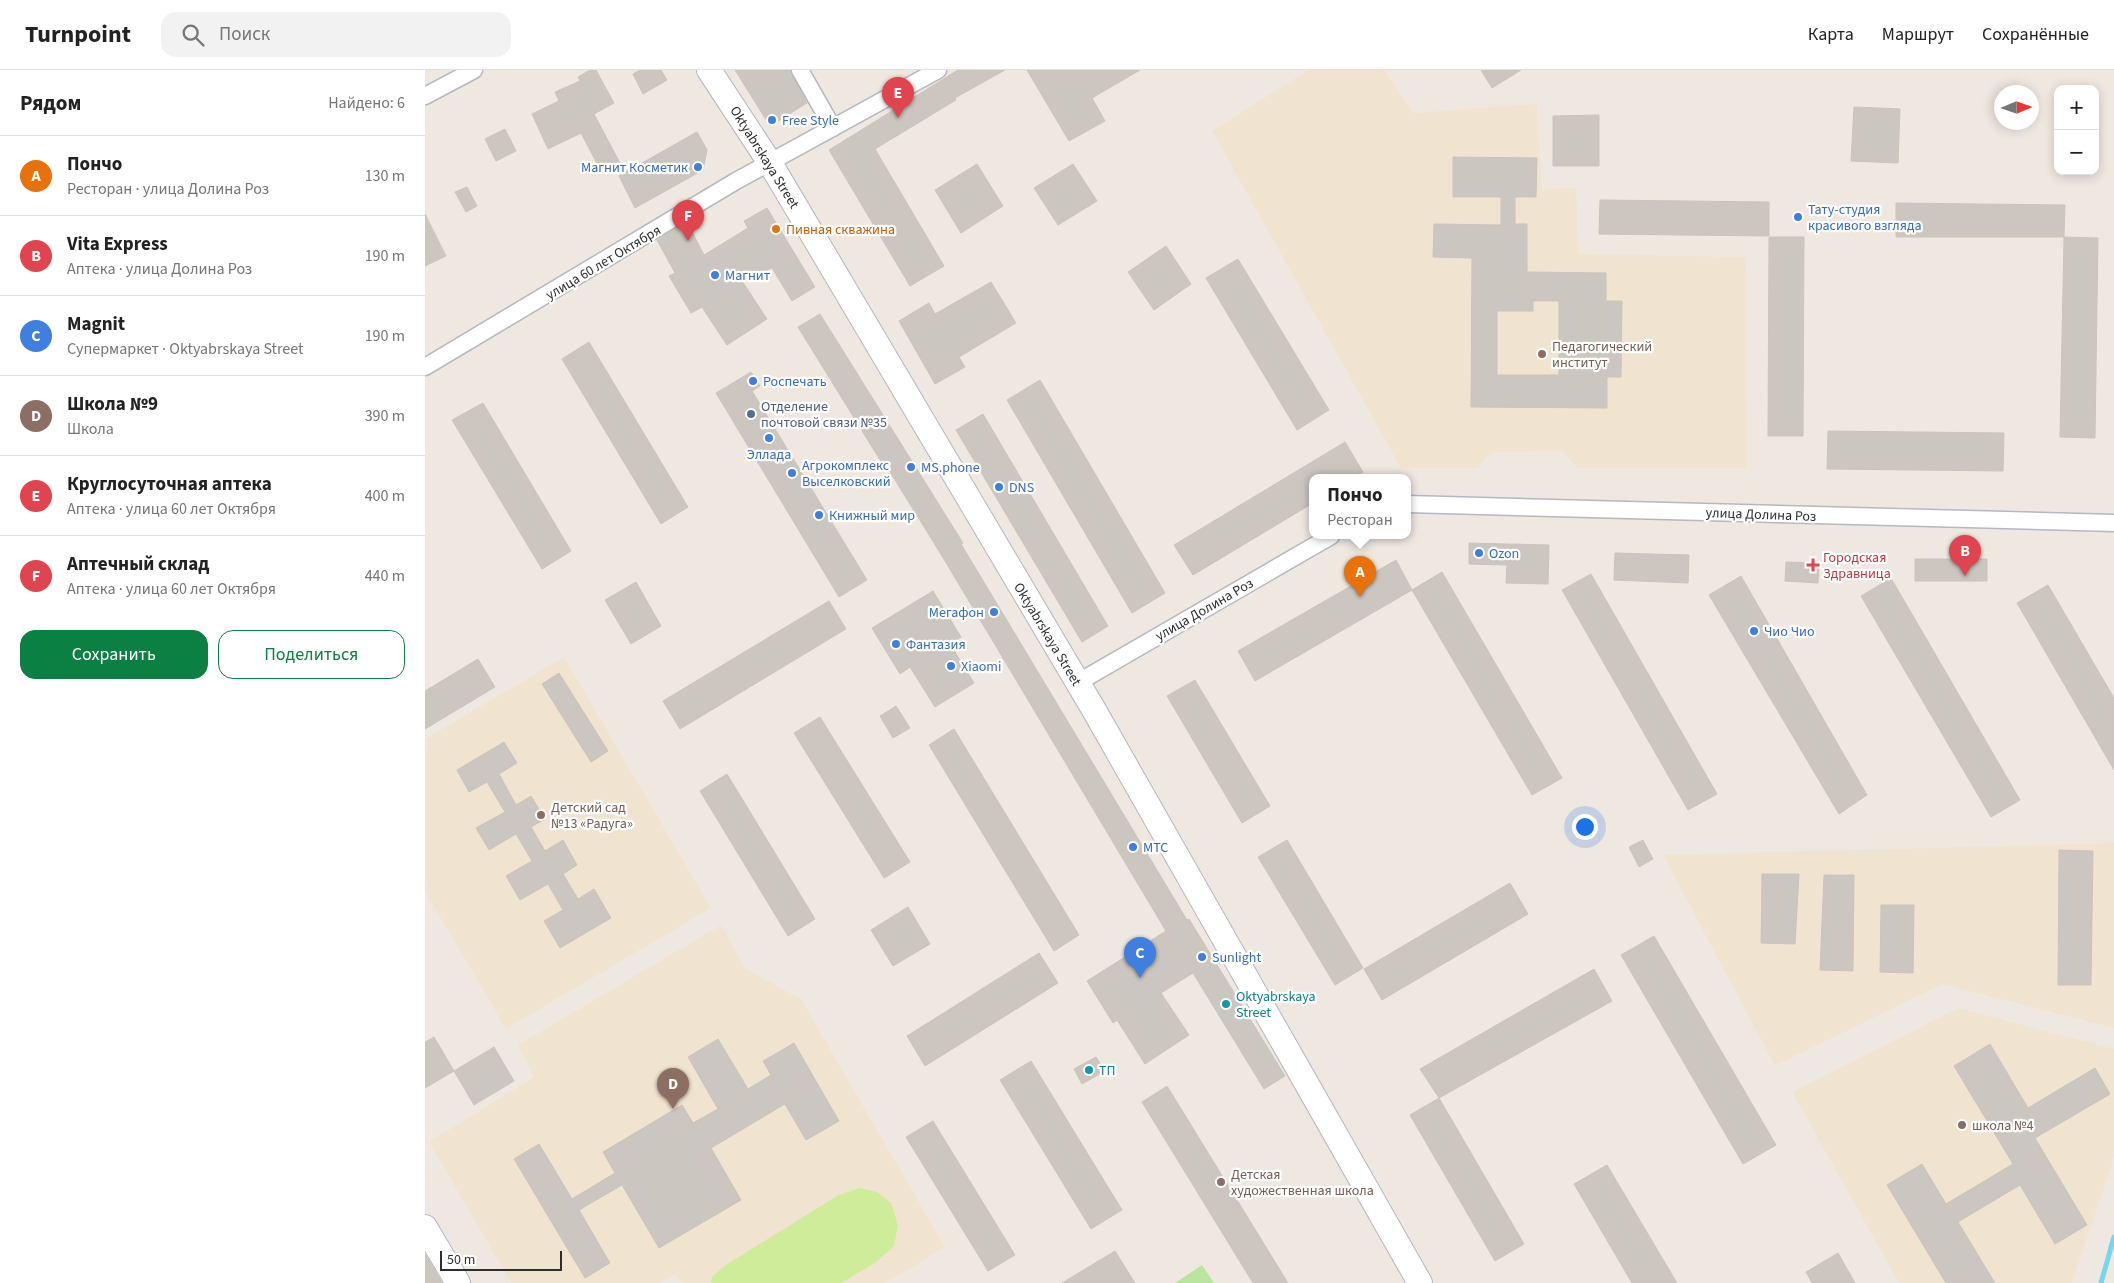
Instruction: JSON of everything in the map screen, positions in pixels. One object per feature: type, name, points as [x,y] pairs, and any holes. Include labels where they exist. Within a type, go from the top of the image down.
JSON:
[{"type":"main road","name":"Oktyabrskaya Street","points":[[709,70],[770,163],[1077,683],[1420,1283]]},
{"type":"main road","points":[[426,1232],[458,1283]]},
{"type":"street","points":[[425,96],[475,70]]},
{"type":"street","points":[[800,70],[833,128]]},
{"type":"street","name":"улица 60 лет Октября","points":[[425,367],[770,163],[938,70]]},
{"type":"street","name":"улица Долина Роз","points":[[1411,504],[2114,523]]},
{"type":"street","name":"улица Долина Роз","points":[[1077,683],[1326,539]]},
{"type":"shaded area","name":"Педагогический институт","points":[[1308,70],[1384,70],[1414,113],[1537,104],[1542,189],[1576,188],[1579,254],[1746,257],[1747,468],[1577,468],[1562,451],[1492,452],[1477,468],[1401,468],[1212,131]]},
{"type":"shaded area","name":"Детский сад №13 «Радуга»","points":[[564,657],[711,908],[506,1029],[425,891],[425,739]]},
{"type":"shaded area","points":[[2114,843],[2114,1028],[1942,984],[1775,1066],[1663,855]]},
{"type":"shaded area","points":[[721,925],[746,969],[801,999],[945,1247],[886,1283],[681,1283],[675,1274],[660,1283],[511,1283],[429,1142],[534,1077],[518,1045]]},
{"type":"shaded area","name":"школа №4","points":[[1958,1008],[2114,1049],[2114,1158],[2072,1283],[1899,1283],[1792,1092]]},
{"type":"green space","points":[[859,1188],[877,1192],[891,1203],[898,1225],[894,1246],[875,1263],[841,1283],[711,1283],[712,1277],[724,1266],[837,1196]]},
{"type":"green space","points":[[1202,1265],[1214,1283],[1175,1283]]},
{"type":"building","points":[[590,70],[596,70],[614,103],[594,114],[620,163],[602,173],[581,133],[548,149],[532,114],[559,101],[555,92],[580,81],[578,77]]},
{"type":"building","points":[[640,70],[661,70],[667,80],[643,94],[633,74]]},
{"type":"building","points":[[735,70],[790,70],[807,103],[770,126]]},
{"type":"building","points":[[958,70],[1005,70],[955,98],[956,100],[875,149],[944,266],[910,286],[829,150]]},
{"type":"building","points":[[1027,70],[1140,70],[1092,98],[1105,121],[1069,141]]},
{"type":"building","points":[[1481,70],[1521,70],[1492,88]]},
{"type":"building","points":[[1854,107],[1900,109],[1898,163],[1851,161]]},
{"type":"building","points":[[1599,115],[1599,166],[1553,166],[1553,116]]},
{"type":"building","points":[[505,129],[516,151],[496,161],[485,139]]},
{"type":"building","points":[[697,132],[707,150],[703,170],[635,208],[619,176]]},
{"type":"building","points":[[1453,157],[1537,158],[1536,197],[1515,197],[1515,224],[1527,224],[1527,272],[1606,273],[1606,301],[1622,301],[1621,377],[1607,377],[1607,408],[1471,407],[1472,258],[1433,257],[1434,224],[1501,225],[1501,197],[1453,197]],"holes":[[[1533,301],[1559,301],[1559,375],[1497,375],[1497,311],[1533,311]]]},
{"type":"building","points":[[977,164],[1003,206],[961,233],[935,190]]},
{"type":"building","points":[[1073,164],[1097,201],[1058,225],[1034,188]]},
{"type":"building","points":[[467,187],[477,206],[466,212],[455,192]]},
{"type":"building","points":[[1600,200],[1769,202],[1769,236],[1599,234]]},
{"type":"building","points":[[1896,203],[2065,205],[2064,237],[1896,237]]},
{"type":"building","points":[[767,208],[815,287],[792,301],[772,268],[742,281],[767,319],[727,345],[702,307],[691,313],[669,276],[675,273],[657,240],[687,222],[704,255],[748,228],[744,221]]},
{"type":"building","points":[[425,214],[446,256],[425,266]]},
{"type":"building","points":[[1769,237],[1804,237],[1803,436],[1768,436]]},
{"type":"building","points":[[2064,237],[2098,238],[2095,438],[2060,437]]},
{"type":"building","points":[[1166,246],[1191,284],[1154,310],[1128,272]]},
{"type":"building","points":[[1238,259],[1329,410],[1297,430],[1206,278]]},
{"type":"building","points":[[991,282],[1016,323],[959,357],[965,367],[935,384],[899,321],[929,303],[935,314]]},
{"type":"building","points":[[820,314],[963,543],[961,544],[1187,920],[1189,919],[1285,1076],[1264,1089],[1193,973],[1161,993],[1189,1035],[1145,1064],[1117,1020],[1113,1023],[1087,981],[1166,931],[942,556],[798,327]]},
{"type":"building","points":[[589,342],[688,507],[661,524],[562,359]]},
{"type":"building","points":[[751,372],[760,386],[752,391],[867,580],[839,597],[716,393]]},
{"type":"building","points":[[1040,380],[1165,593],[1132,613],[1007,400]]},
{"type":"building","points":[[483,403],[571,551],[542,569],[452,420]]},
{"type":"building","points":[[983,414],[1108,626],[1082,642],[956,430]]},
{"type":"building","points":[[1828,431],[2004,433],[2003,471],[1827,469]]},
{"type":"building","points":[[1345,442],[1363,472],[1360,474],[1309,474],[1309,505],[1193,575],[1174,545]]},
{"type":"building","points":[[1469,543],[1549,545],[1548,584],[1506,583],[1507,565],[1469,564]]},
{"type":"building","points":[[1615,553],[1689,555],[1688,583],[1614,580]]},
{"type":"building","points":[[1915,559],[1987,559],[1987,581],[1915,581]]},
{"type":"building","points":[[1396,560],[1412,590],[1255,681],[1238,651]]},
{"type":"building","points":[[1786,562],[1819,563],[1818,583],[1785,581]]},
{"type":"building","points":[[1442,572],[1562,778],[1532,795],[1412,590]]},
{"type":"building","points":[[1591,574],[1717,794],[1688,810],[1562,590]]},
{"type":"building","points":[[1741,576],[1867,795],[1839,814],[1709,595]]},
{"type":"building","points":[[1891,578],[2020,800],[1991,817],[1861,596]]},
{"type":"building","points":[[636,582],[661,626],[631,644],[605,600]]},
{"type":"building","points":[[2048,585],[2114,698],[2114,770],[2017,603]]},
{"type":"building","points":[[933,591],[961,637],[950,644],[974,683],[935,707],[910,667],[900,674],[872,628]]},
{"type":"building","points":[[829,601],[846,629],[680,729],[663,701]]},
{"type":"building","points":[[478,659],[495,687],[425,729],[425,691]]},
{"type":"building","points":[[559,673],[608,751],[591,762],[542,684]]},
{"type":"building","points":[[1195,680],[1270,806],[1242,823],[1167,696]]},
{"type":"building","points":[[896,706],[910,728],[893,738],[880,716]]},
{"type":"building","points":[[820,717],[910,862],[884,878],[794,733]]},
{"type":"building","points":[[954,729],[1079,935],[1054,951],[929,745]]},
{"type":"building","name":"Детский сад №13 «Радуга»","points":[[504,742],[517,763],[499,774],[516,805],[531,796],[545,819],[531,827],[545,851],[563,840],[577,865],[563,874],[578,899],[594,889],[611,918],[560,948],[544,921],[563,910],[548,884],[520,900],[506,876],[532,861],[516,834],[489,850],[476,828],[505,812],[487,782],[469,792],[457,770]]},
{"type":"building","points":[[727,774],[815,919],[788,936],[700,791]]},
{"type":"building","points":[[1287,840],[1363,968],[1335,985],[1258,857]]},
{"type":"building","points":[[1643,840],[1653,859],[1639,867],[1629,847]]},
{"type":"building","points":[[2059,850],[2093,851],[2091,985],[2058,985]]},
{"type":"building","points":[[1762,874],[1799,874],[1795,944],[1761,943]]},
{"type":"building","points":[[1824,875],[1854,875],[1853,971],[1820,970]]},
{"type":"building","points":[[1510,883],[1528,914],[1382,1000],[1364,969]]},
{"type":"building","points":[[1881,905],[1914,905],[1913,973],[1880,972]]},
{"type":"building","points":[[908,907],[930,944],[893,966],[871,930]]},
{"type":"building","points":[[1654,936],[1776,1145],[1743,1164],[1621,955]]},
{"type":"building","points":[[1039,953],[1058,983],[925,1066],[907,1036]]},
{"type":"building","points":[[1594,969],[1612,1001],[1439,1098],[1420,1069]]},
{"type":"building","points":[[434,1037],[454,1071],[425,1088],[425,1042]]},
{"type":"building","points":[[718,1039],[748,1089],[771,1075],[763,1061],[794,1043],[839,1121],[806,1140],[785,1104],[711,1148],[741,1200],[659,1248],[622,1185],[579,1210],[610,1263],[585,1278],[514,1159],[539,1144],[572,1199],[615,1173],[603,1152],[682,1105],[693,1123],[718,1109],[688,1057]]},
{"type":"building","points":[[1990,1044],[2028,1108],[2095,1068],[2110,1094],[2035,1138],[2087,1225],[2055,1244],[2020,1185],[1958,1222],[1995,1283],[1946,1283],[1887,1185],[1922,1164],[1946,1204],[2013,1164],[1954,1066]]},
{"type":"building","points":[[494,1047],[514,1081],[474,1105],[454,1071]]},
{"type":"building","name":"ТП","points":[[1096,1057],[1105,1071],[1082,1084],[1074,1069]]},
{"type":"building","points":[[1031,1061],[1122,1210],[1091,1229],[1000,1080]]},
{"type":"building","points":[[1167,1086],[1288,1283],[1253,1283],[1142,1102]]},
{"type":"building","points":[[1439,1098],[1524,1244],[1495,1261],[1410,1115]]},
{"type":"building","points":[[933,1121],[1015,1255],[988,1271],[906,1137]]},
{"type":"building","points":[[1607,1165],[1677,1283],[1632,1283],[1574,1184]]},
{"type":"building","points":[[1115,1251],[1135,1283],[1062,1283]]},
{"type":"building","points":[[1838,1253],[1855,1283],[1812,1283],[1806,1272]]},
{"type":"building","points":[[425,1254],[435,1271],[442,1283],[425,1283]]},
{"type":"waterway","points":[[2101,1283],[2114,1237]]},
{"type":"place","name":"Круглосуточная аптека","points":[[898,118]]},
{"type":"place","name":"Free Style","points":[[772,120]]},
{"type":"place","name":"Магнит Косметик","points":[[698,167]]},
{"type":"place","name":"Тату-студия красивого взгляда","points":[[1798,217]]},
{"type":"place","name":"Пивная скважина","points":[[776,229]]},
{"type":"place","name":"Аптечный склад","points":[[688,241]]},
{"type":"place","name":"Магнит","points":[[715,275]]},
{"type":"place","name":"Педагогический институт","points":[[1542,354]]},
{"type":"place","name":"Роспечать","points":[[753,381]]},
{"type":"place","name":"Отделение почтовой связи №35","points":[[751,414]]},
{"type":"place","name":"Эллада","points":[[769,438]]},
{"type":"place","name":"MS.phone","points":[[911,467]]},
{"type":"place","name":"Агрокомплекс Выселковский","points":[[792,473]]},
{"type":"place","name":"DNS","points":[[999,487]]},
{"type":"place","name":"Книжный мир","points":[[819,515]]},
{"type":"place","name":"Ozon","points":[[1479,553]]},
{"type":"place","name":"Городская Здравница","points":[[1813,565]]},
{"type":"place","name":"Vita Express","points":[[1965,576]]},
{"type":"place","name":"Пончо","points":[[1360,597]]},
{"type":"place","name":"Мегафон","points":[[994,612]]},
{"type":"place","name":"Чио Чио","points":[[1754,631]]},
{"type":"place","name":"Фантазия","points":[[896,644]]},
{"type":"place","name":"Xiaomi","points":[[951,666]]},
{"type":"place","name":"Детский сад №13 «Радуга»","points":[[541,815]]},
{"type":"place","name":"МТС","points":[[1133,847]]},
{"type":"place","name":"Sunlight","points":[[1202,957]]},
{"type":"place","name":"Magnit","points":[[1140,978]]},
{"type":"place","name":"Oktyabrskaya Street","points":[[1226,1004]]},
{"type":"place","name":"ТП","points":[[1089,1070]]},
{"type":"place","name":"Школа №9","points":[[673,1109]]},
{"type":"place","name":"школа №4","points":[[1962,1125]]},
{"type":"place","name":"Детская художественная школа","points":[[1221,1182]]}]
